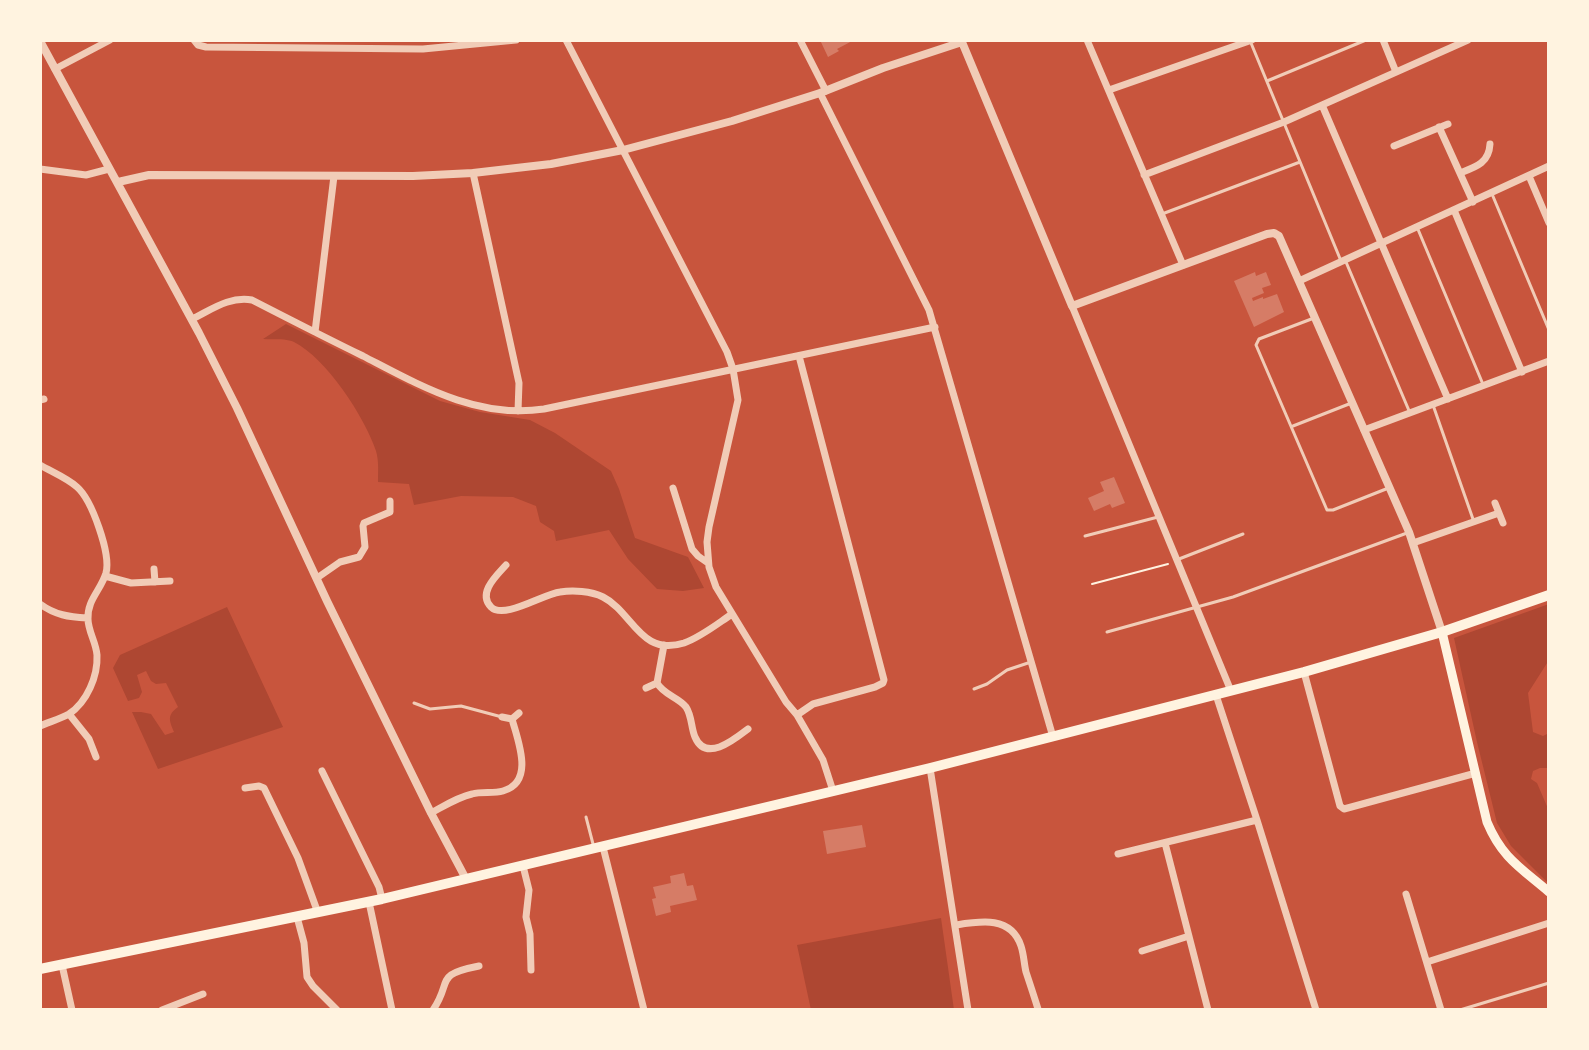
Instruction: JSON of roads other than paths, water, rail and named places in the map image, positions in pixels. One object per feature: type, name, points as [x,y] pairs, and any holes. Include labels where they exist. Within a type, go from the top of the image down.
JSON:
[{"type":"main road","points":[[40,969],[369,902],[930,768],[1304,672],[1442,632],[1549,595]]},
{"type":"main road","points":[[1442,632],[1487,822],[1504,855],[1549,892]]},
{"type":"street","points":[[55,69],[110,40]]},
{"type":"street","points":[[194,40],[206,47],[423,49],[516,40]]},
{"type":"street","points":[[566,40],[725,346],[738,400],[709,527],[708,563],[716,587],[823,760],[833,791]]},
{"type":"street","points":[[800,40],[925,299],[1053,737]]},
{"type":"street","points":[[1087,40],[1183,265]]},
{"type":"street","points":[[1109,90],[1251,40]]},
{"type":"street","points":[[1383,40],[1396,72]]},
{"type":"street","points":[[1144,175],[1284,122],[1468,40]]},
{"type":"street","points":[[40,41],[192,319],[431,813],[466,879]]},
{"type":"street","points":[[118,182],[149,175],[413,176],[551,164],[623,150],[732,121],[964,41],[1231,691]]},
{"type":"street","points":[[1322,105],[1448,399]]},
{"type":"street","points":[[1394,146],[1444,126],[1473,202]]},
{"type":"street","points":[[1460,173],[1480,165],[1488,155],[1490,144]]},
{"type":"street","points":[[1299,281],[1549,166]]},
{"type":"street","points":[[40,169],[86,175],[109,169]]},
{"type":"street","points":[[473,173],[519,383],[518,411]]},
{"type":"street","points":[[315,332],[334,176]]},
{"type":"street","points":[[1529,176],[1549,223]]},
{"type":"street","points":[[1454,210],[1522,372]]},
{"type":"street","points":[[1072,306],[1274,233],[1279,236],[1409,532],[1442,632]]},
{"type":"street","points":[[192,319],[229,301],[246,299],[445,397],[486,408],[518,411],[544,409],[935,327]]},
{"type":"street","points":[[797,715],[813,704],[875,687],[884,680],[799,356]]},
{"type":"street","points":[[1364,430],[1549,361]]},
{"type":"street","points":[[40,465],[77,486],[89,504],[107,560],[105,576],[93,597],[87,618],[96,647],[97,665],[87,694],[69,714],[40,726]]},
{"type":"street","points":[[77,486],[84,479]]},
{"type":"street","points":[[673,488],[692,549],[708,563]]},
{"type":"street","points":[[317,578],[340,562],[359,557],[365,547],[364,523],[390,512],[390,501]]},
{"type":"street","points":[[1495,503],[1503,523]]},
{"type":"street","points":[[1413,543],[1499,513]]},
{"type":"street","points":[[506,565],[489,584],[486,596],[489,605],[499,611],[510,610],[558,592],[587,592],[604,597],[640,633],[664,645],[689,641],[732,614]]},
{"type":"street","points":[[489,568],[497,575]]},
{"type":"street","points":[[154,569],[155,582]]},
{"type":"street","points":[[105,576],[131,583],[170,581]]},
{"type":"street","points":[[604,597],[609,587]]},
{"type":"street","points":[[40,604],[59,615],[87,618]]},
{"type":"street","points":[[664,645],[657,683],[687,709],[696,739],[704,747],[723,747],[748,729]]},
{"type":"street","points":[[1304,672],[1340,806],[1344,809],[1476,773]]},
{"type":"street","points":[[646,688],[657,683]]},
{"type":"street","points":[[1216,695],[1316,1010]]},
{"type":"street","points":[[69,714],[93,737],[96,757]]},
{"type":"street","points":[[431,813],[470,794],[494,793],[514,786],[522,765],[516,716],[502,717]]},
{"type":"street","points":[[737,737],[744,747]]},
{"type":"street","points":[[930,768],[968,1010]]},
{"type":"street","points":[[322,771],[382,899]]},
{"type":"street","points":[[245,788],[264,788],[298,858],[318,913]]},
{"type":"street","points":[[1118,854],[1257,820]]},
{"type":"street","points":[[1165,843],[1208,1010]]},
{"type":"street","points":[[598,848],[644,1010]]},
{"type":"street","points":[[523,866],[529,890],[526,917],[531,970]]},
{"type":"street","points":[[1406,894],[1441,1010]]},
{"type":"street","points":[[369,902],[392,1010]]},
{"type":"street","points":[[297,917],[304,943],[307,977],[331,998],[337,1010]]},
{"type":"street","points":[[956,925],[988,921],[1009,928],[1021,946],[1039,1010]]},
{"type":"street","points":[[1427,962],[1549,923]]},
{"type":"street","points":[[1142,951],[1189,936]]},
{"type":"street","points":[[520,943],[530,942]]},
{"type":"street","points":[[62,965],[72,1010]]},
{"type":"street","points":[[433,1010],[448,976],[461,969],[479,966]]},
{"type":"street","points":[[162,1010],[202,992],[207,1006]]},
{"type":"lane","points":[[1251,40],[1300,162],[1410,413]]},
{"type":"lane","points":[[1267,81],[1366,40]]},
{"type":"lane","points":[[1161,214],[1300,162]]},
{"type":"lane","points":[[1492,194],[1549,330]]},
{"type":"lane","points":[[1417,227],[1484,386]]},
{"type":"lane","points":[[1315,317],[1259,339],[1256,345],[1327,510],[1390,488]]},
{"type":"lane","points":[[1291,427],[1353,402]]},
{"type":"lane","points":[[1433,405],[1474,522]]},
{"type":"lane","points":[[1085,536],[1159,517]]},
{"type":"lane","points":[[1107,632],[1197,609],[1409,532]]},
{"type":"lane","points":[[1177,561],[1243,534]]},
{"type":"lane","points":[[974,689],[1007,670],[1032,662]]},
{"type":"lane","points":[[414,703],[425,709],[461,706],[502,717]]},
{"type":"lane","points":[[586,817],[598,848]]},
{"type":"lane","points":[[1460,1010],[1549,983]]}]
